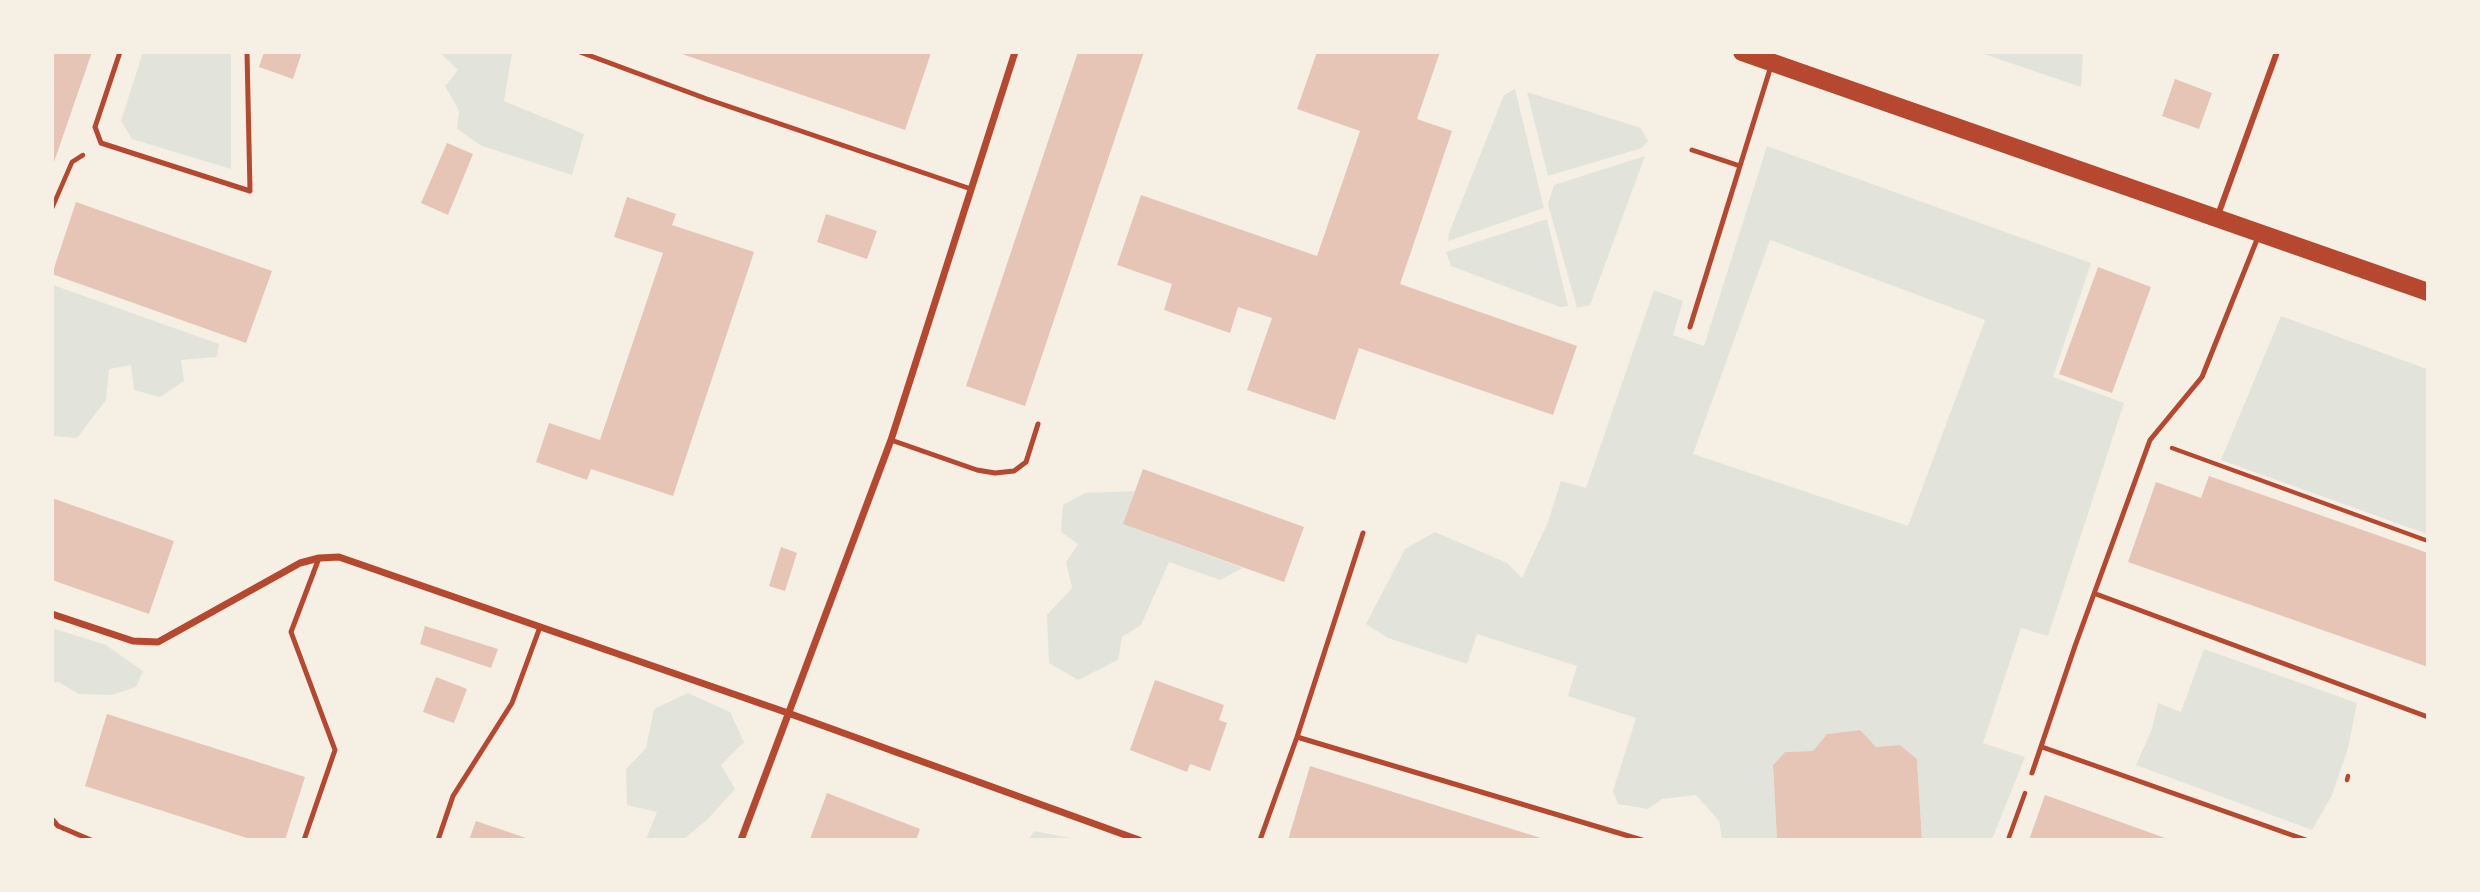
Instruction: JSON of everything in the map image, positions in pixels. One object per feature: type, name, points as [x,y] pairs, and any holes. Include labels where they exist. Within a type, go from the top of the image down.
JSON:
[{"type":"main road","points":[[1742,52],[2427,292]]},
{"type":"street","points":[[741,839],[891,440],[1015,52]]},
{"type":"street","points":[[2217,219],[2277,52]]},
{"type":"street","points":[[52,614],[133,641],[158,642],[300,564],[319,558],[339,557],[788,713],[1139,839]]},
{"type":"lane","points":[[120,52],[96,127],[101,144],[250,191],[247,52]]},
{"type":"lane","points":[[580,52],[707,99],[971,189]]},
{"type":"lane","points":[[1690,327],[1772,63]]},
{"type":"lane","points":[[1692,150],[1740,166]]},
{"type":"lane","points":[[2032,773],[2150,440],[2202,377],[2259,234]]},
{"type":"lane","points":[[891,440],[978,470],[995,473],[1014,471],[1026,461],[1038,424]]},
{"type":"lane","points":[[1261,839],[1363,533]]},
{"type":"lane","points":[[304,839],[335,750],[291,632],[319,558]]},
{"type":"lane","points":[[2096,594],[2427,717]]},
{"type":"lane","points":[[438,839],[453,796],[512,703],[540,627]]},
{"type":"lane","points":[[1297,737],[1642,839]]},
{"type":"lane","points":[[2042,747],[2306,839]]},
{"type":"lane","points":[[52,819],[58,826],[91,839]]},
{"type":"path","points":[[52,208],[72,162],[101,144]]},
{"type":"path","points":[[2150,440],[2427,541]]},
{"type":"path","points":[[2008,839],[2032,773]]},
{"type":"shaded area","points":[[143,52],[231,53],[231,169],[132,139],[121,121]]},
{"type":"shaded area","points":[[440,53],[512,53],[504,101],[584,134],[572,175],[482,146],[457,129],[459,111],[445,86],[458,70]]},
{"type":"shaded area","points":[[1981,53],[2083,53],[2081,87]]},
{"type":"shaded area","points":[[1515,89],[1544,208],[1448,241],[1504,95]]},
{"type":"shaded area","points":[[1527,92],[1641,128],[1648,141],[1642,148],[1548,176]]},
{"type":"shaded area","points":[[1767,146],[2091,263],[2053,377],[2124,403],[2048,636],[2021,628],[1983,743],[2025,757],[1992,839],[1922,839],[1917,759],[1900,745],[1876,747],[1859,730],[1827,734],[1813,751],[1785,752],[1773,765],[1777,839],[1722,839],[1719,821],[1696,795],[1662,799],[1648,809],[1618,804],[1613,791],[1636,718],[1568,696],[1577,666],[1477,634],[1467,664],[1388,638],[1366,624],[1405,549],[1435,532],[1507,563],[1522,578],[1548,522],[1561,481],[1586,488],[1654,290],[1683,301],[1673,335],[1704,346]],"holes":[[[1770,240],[1985,320],[1908,526],[1693,454]]]},
{"type":"shaded area","points":[[1645,156],[1590,305],[1577,308],[1548,204],[1554,185]]},
{"type":"shaded area","points":[[1547,219],[1568,306],[1560,307],[1451,266],[1446,252]]},
{"type":"shaded area","points":[[53,285],[219,344],[217,357],[181,360],[184,381],[160,397],[134,390],[131,365],[109,369],[106,400],[77,438],[53,436]]},
{"type":"shaded area","points":[[2281,316],[2427,369],[2427,534],[2221,460]]},
{"type":"shaded area","points":[[1135,491],[1124,524],[1243,568],[1220,580],[1169,562],[1141,625],[1122,637],[1118,660],[1078,680],[1049,663],[1047,615],[1072,588],[1066,562],[1078,544],[1061,532],[1063,505],[1085,493]]},
{"type":"shaded area","points":[[52,628],[106,645],[143,671],[136,687],[112,695],[79,694],[58,682],[53,683]]},
{"type":"shaded area","points":[[2204,649],[2357,703],[2348,748],[2332,795],[2312,830],[2136,765],[2152,729],[2158,703],[2181,712]]},
{"type":"shaded area","points":[[688,693],[730,712],[744,742],[721,765],[735,789],[708,819],[684,839],[646,839],[657,812],[627,805],[626,769],[646,748],[654,709]]},
{"type":"shaded area","points":[[1034,831],[1076,839],[1029,839]]},
{"type":"building","points":[[52,52],[92,52],[53,165],[52,165]]},
{"type":"building","points":[[264,52],[302,52],[293,79],[259,67]]},
{"type":"building","points":[[1078,52],[1144,52],[1025,406],[966,386]]},
{"type":"building","points":[[1317,52],[1440,52],[1417,119],[1452,131],[1400,284],[1577,346],[1553,415],[1359,348],[1335,420],[1247,390],[1272,318],[1238,307],[1230,333],[1164,310],[1172,284],[1117,265],[1141,195],[1317,256],[1360,131],[1297,109]]},
{"type":"building","points":[[679,53],[931,53],[905,130]]},
{"type":"building","points":[[2175,79],[2212,93],[2199,129],[2162,116]]},
{"type":"building","points":[[447,143],[473,154],[448,215],[421,203]]},
{"type":"building","points":[[627,197],[676,214],[672,225],[754,252],[673,496],[591,469],[587,480],[536,462],[549,423],[600,440],[663,253],[614,237]]},
{"type":"building","points":[[76,202],[272,271],[246,343],[52,274]]},
{"type":"building","points":[[826,214],[877,231],[867,259],[817,242]]},
{"type":"building","points":[[2098,267],[2151,287],[2112,393],[2059,374]]},
{"type":"building","points":[[1143,469],[1304,527],[1284,582],[1123,524]]},
{"type":"building","points":[[2209,476],[2428,553],[2428,667],[2128,562],[2156,482],[2201,498]]},
{"type":"building","points":[[52,498],[174,541],[149,614],[52,580]]},
{"type":"building","points":[[781,547],[797,553],[785,591],[769,586]]},
{"type":"building","points":[[425,626],[498,649],[491,668],[420,644]]},
{"type":"building","points":[[436,677],[467,689],[454,723],[423,712]]},
{"type":"building","points":[[1155,680],[1224,705],[1219,720],[1227,723],[1210,771],[1190,764],[1187,772],[1130,750]]},
{"type":"building","points":[[107,714],[305,777],[285,840],[253,840],[85,786]]},
{"type":"building","points":[[1860,730],[1876,747],[1900,745],[1917,759],[1922,840],[1777,840],[1773,765],[1785,752],[1813,751],[1827,734]]},
{"type":"building","points":[[1310,766],[1544,839],[1544,840],[1288,840]]},
{"type":"building","points":[[827,793],[920,829],[916,840],[810,839]]},
{"type":"building","points":[[2045,795],[2168,839],[2168,840],[2029,840]]},
{"type":"building","points":[[476,821],[529,839],[529,840],[469,840]]}]
